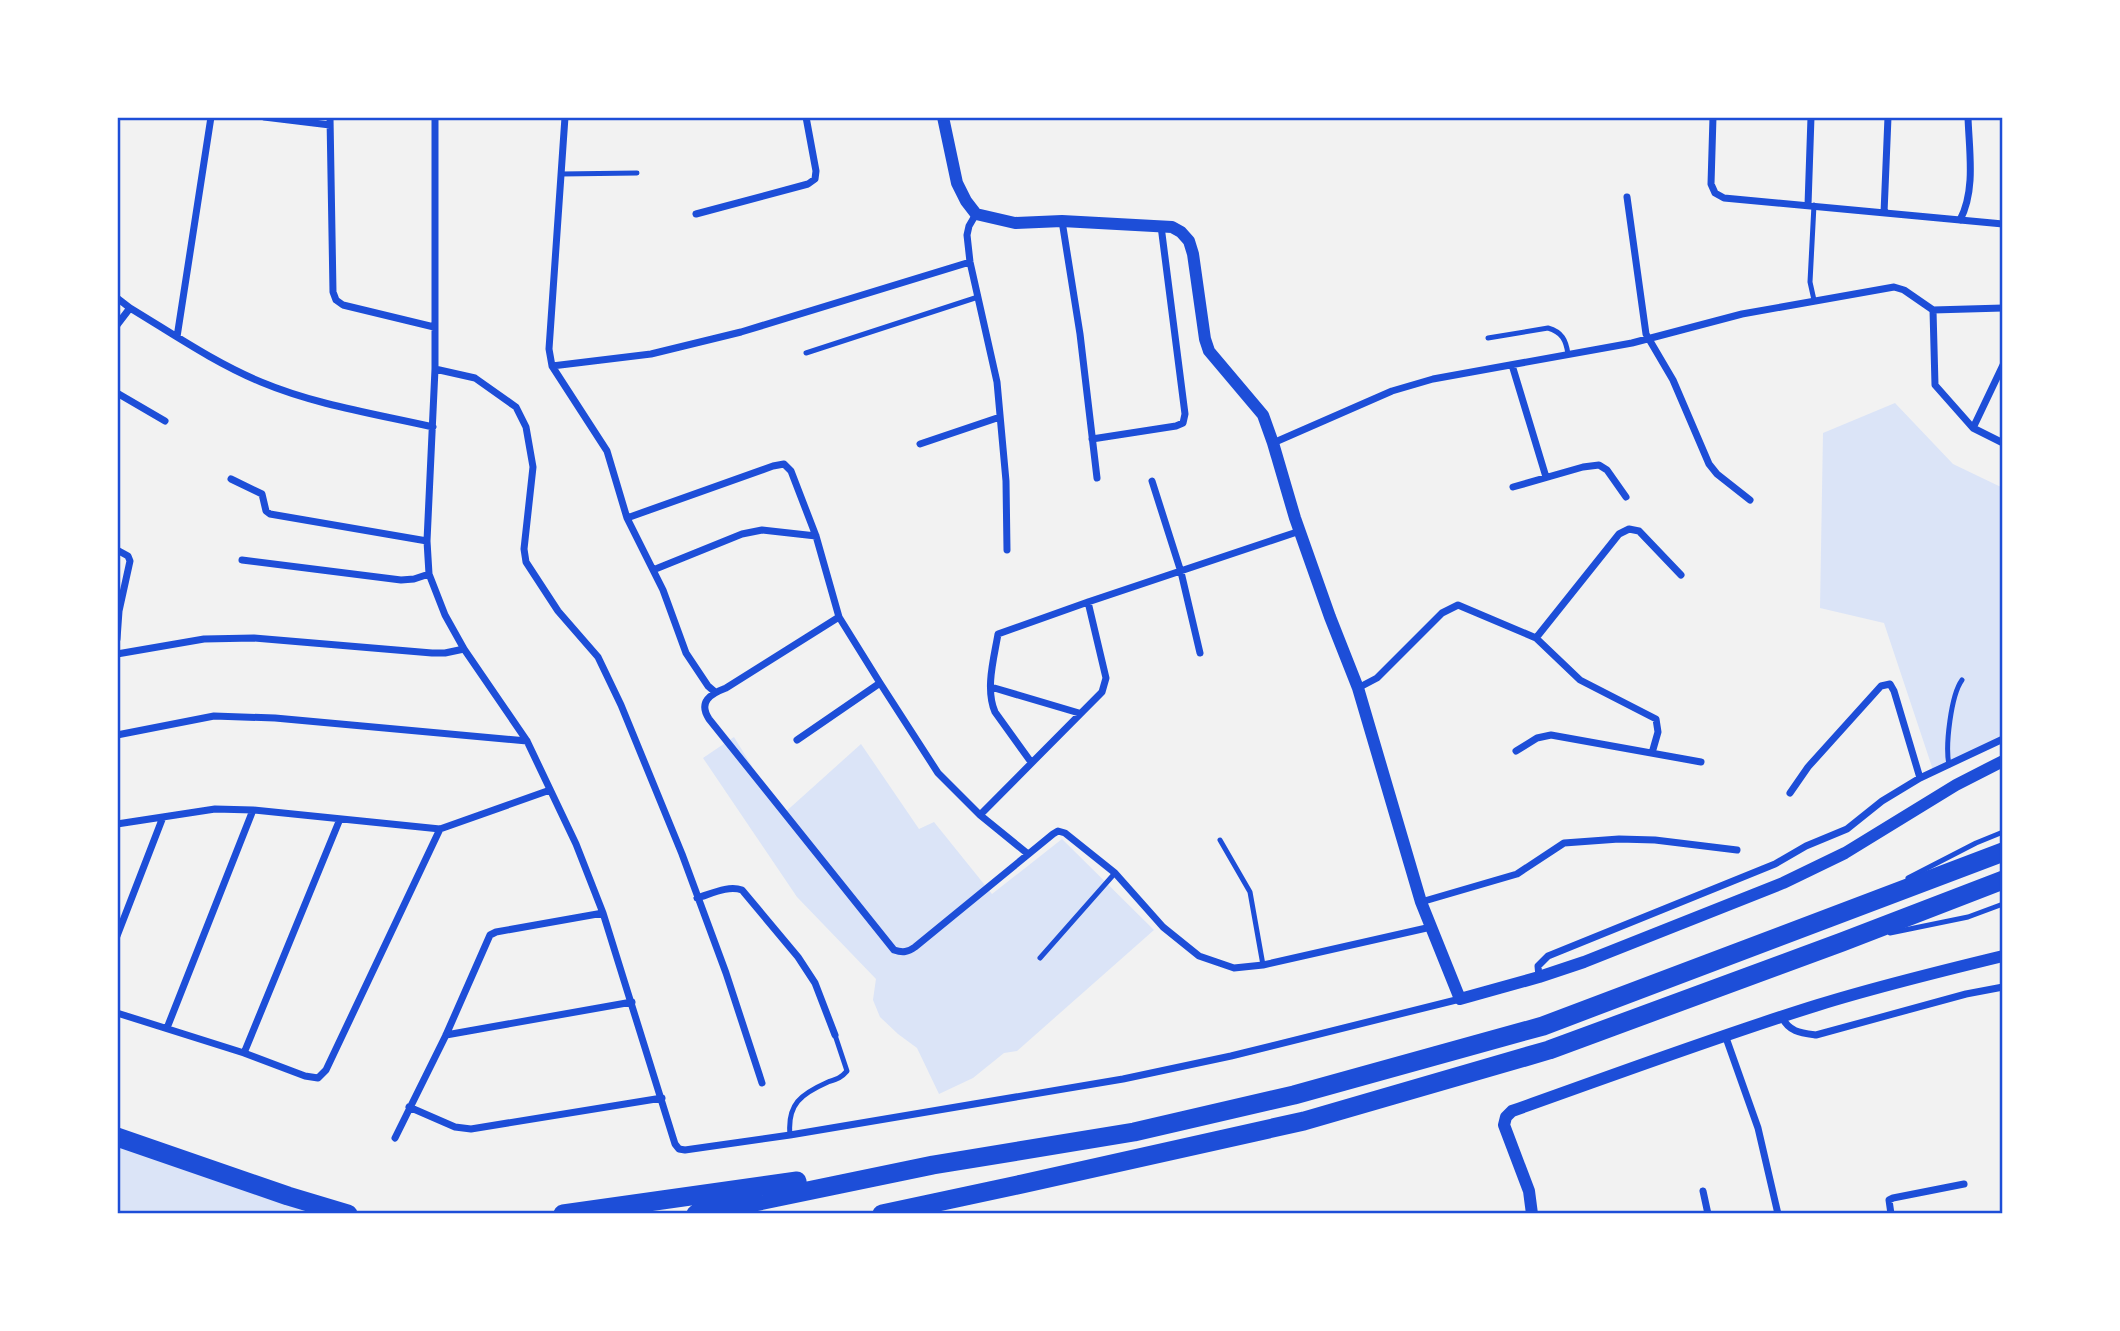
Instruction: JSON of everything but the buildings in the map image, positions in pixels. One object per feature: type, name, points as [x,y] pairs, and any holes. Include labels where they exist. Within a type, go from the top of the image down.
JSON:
[{"type":"highway","points":[[696,1214],[933,1165],[1134,1132],[1294,1096],[1543,1026],[2003,852]]},
{"type":"highway","points":[[882,1214],[1304,1121],[1549,1050],[2003,880]]},
{"type":"highway","points":[[117,1137],[348,1214]]},
{"type":"highway","points":[[563,1214],[722,1190],[933,1165]]},
{"type":"street","points":[[177,337],[211,117]]},
{"type":"street","points":[[264,117],[330,121],[333,292],[336,300],[434,327]]},
{"type":"street","points":[[435,117],[435,369],[427,541],[429,574],[445,615],[464,649],[527,741],[576,844],[603,913],[675,1144],[679,1149],[790,1135],[1123,1079],[1231,1056],[1539,977],[1584,962],[1783,883],[1845,853],[1956,785],[2003,761]]},
{"type":"street","points":[[565,117],[549,349],[552,366],[607,451],[627,518],[653,570],[687,653],[708,686],[715,692]]},
{"type":"street","points":[[696,214],[808,184],[815,179],[816,171],[806,117]]},
{"type":"street","points":[[943,117],[957,183],[965,201],[975,214],[1015,223],[1062,221],[1161,225],[1181,232],[1189,241],[1209,351],[1263,415],[1300,531],[1358,688],[1421,902],[1460,999]]},
{"type":"street","points":[[1713,117],[1711,184],[1715,193],[1724,198],[2003,224]]},
{"type":"street","points":[[1811,117],[1811,205]]},
{"type":"street","points":[[1884,213],[1888,117]]},
{"type":"street","points":[[1960,220],[1967,206],[1970,167],[1968,117]]},
{"type":"street","points":[[1627,197],[1646,334],[1673,380],[1709,464],[1717,474],[1751,500]]},
{"type":"street","points":[[975,214],[967,235],[970,262],[997,382],[1006,481],[1007,550]]},
{"type":"street","points":[[1062,221],[1080,334],[1097,478]]},
{"type":"street","points":[[1092,439],[1184,423],[1161,225]]},
{"type":"street","points":[[552,366],[619,359],[677,348],[741,332],[970,262]]},
{"type":"street","points":[[1273,443],[1392,391],[1433,379],[1632,343],[1742,314],[1814,300],[1894,287],[1933,310],[2003,308]]},
{"type":"street","points":[[117,298],[177,337],[262,383],[311,399],[433,427]]},
{"type":"street","points":[[117,325],[130,308]]},
{"type":"street","points":[[1933,310],[1935,385],[1973,428],[2003,443]]},
{"type":"street","points":[[1512,365],[1546,477]]},
{"type":"street","points":[[1973,428],[2003,365]]},
{"type":"street","points":[[435,369],[475,378],[516,407],[526,427],[533,467],[524,549],[526,562],[558,611],[598,657],[621,705],[682,854],[726,973],[762,1083]]},
{"type":"street","points":[[117,393],[164,421]]},
{"type":"street","points":[[920,444],[1000,417]]},
{"type":"street","points":[[627,518],[785,464],[791,471],[816,536],[839,617],[880,683],[938,773],[980,814],[1028,854]]},
{"type":"street","points":[[1513,487],[1599,465],[1607,470],[1626,497]]},
{"type":"street","points":[[231,479],[262,494],[266,511],[270,514],[427,541]]},
{"type":"street","points":[[1152,481],[1181,572],[1200,653]]},
{"type":"street","points":[[1536,639],[1619,534],[1629,529],[1639,531],[1681,575]]},
{"type":"street","points":[[653,570],[741,534],[762,530],[816,536]]},
{"type":"street","points":[[1031,762],[995,712],[992,703],[991,687],[998,634],[1300,531]]},
{"type":"street","points":[[117,550],[128,556],[130,561],[118,611],[117,639]]},
{"type":"street","points":[[242,560],[401,580],[429,574]]},
{"type":"street","points":[[980,814],[1106,685],[1088,602]]},
{"type":"street","points":[[1358,688],[1377,678],[1442,613],[1458,606],[1536,639],[1580,680],[1656,719],[1658,732],[1653,753]]},
{"type":"street","points":[[839,617],[726,688],[715,692],[704,703],[704,708],[709,719],[894,950],[901,952],[915,947],[1058,831],[1065,833],[1115,873],[1158,922],[1199,956],[1234,968],[1264,965],[1431,928]]},
{"type":"street","points":[[117,654],[204,639],[254,638],[432,653],[464,649]]},
{"type":"street","points":[[797,740],[880,683]]},
{"type":"street","points":[[1790,793],[1808,767],[1885,684],[1890,684],[1894,691],[1920,778]]},
{"type":"street","points":[[991,687],[1079,713]]},
{"type":"street","points":[[117,735],[214,716],[275,718],[527,741]]},
{"type":"street","points":[[1516,751],[1537,738],[1551,736],[1701,762]]},
{"type":"street","points":[[1539,977],[1538,966],[1548,956],[1775,864],[1806,846],[1846,829],[1882,801],[1920,778],[2003,739]]},
{"type":"street","points":[[117,824],[215,809],[253,810],[440,829],[550,790]]},
{"type":"street","points":[[167,1028],[253,810]]},
{"type":"street","points":[[117,936],[163,817]]},
{"type":"street","points":[[244,1053],[340,819]]},
{"type":"street","points":[[117,1013],[318,1078],[326,1070],[440,829]]},
{"type":"street","points":[[1421,902],[1517,874],[1564,843],[1619,839],[1737,850]]},
{"type":"street","points":[[697,898],[729,889],[742,890],[798,957],[814,983],[835,1035]]},
{"type":"street","points":[[394,1138],[446,1035],[490,935],[603,913]]},
{"type":"street","points":[[1532,1214],[1529,1191],[1504,1125],[1506,1117],[1512,1111],[1782,1017],[1913,977],[2003,956]]},
{"type":"street","points":[[1782,1017],[1793,1030],[1816,1035],[1966,994],[2003,987]]},
{"type":"street","points":[[446,1035],[632,1002]]},
{"type":"street","points":[[1725,1035],[1758,1128],[1778,1214]]},
{"type":"street","points":[[410,1107],[455,1127],[471,1129],[662,1098]]},
{"type":"street","points":[[1891,1214],[1888,1204],[1893,1198],[1964,1184]]},
{"type":"street","points":[[1703,1191],[1708,1214]]},
{"type":"lane","points":[[561,174],[637,173]]},
{"type":"lane","points":[[1811,205],[1810,282],[1814,300]]},
{"type":"lane","points":[[806,353],[978,297]]},
{"type":"lane","points":[[1488,338],[1548,328],[1558,331],[1562,336],[1568,354]]},
{"type":"lane","points":[[1949,765],[1946,752],[1952,703],[1962,680]]},
{"type":"lane","points":[[1906,880],[1976,843],[2003,832]]},
{"type":"lane","points":[[1220,840],[1250,892],[1264,965]]},
{"type":"lane","points":[[1040,958],[1115,873]]},
{"type":"lane","points":[[1835,916],[1894,886]]},
{"type":"lane","points":[[1842,942],[1968,917],[2003,904]]},
{"type":"lane","points":[[790,1135],[790,1111],[802,1096],[841,1078],[847,1070],[835,1035]]},
{"type":"shaded area","points":[[1895,403],[1953,464],[2003,488],[2003,737],[1933,770],[1884,623],[1820,608],[1823,433]]},
{"type":"shaded area","points":[[734,737],[782,815],[861,744],[919,829],[934,822],[992,894],[1062,839],[1154,930],[1017,1051],[1004,1053],[973,1078],[939,1094],[917,1048],[880,1017],[873,1000],[876,979],[797,897],[703,758]]},
{"type":"shaded area","points":[[117,1145],[320,1214],[117,1214]]}]
